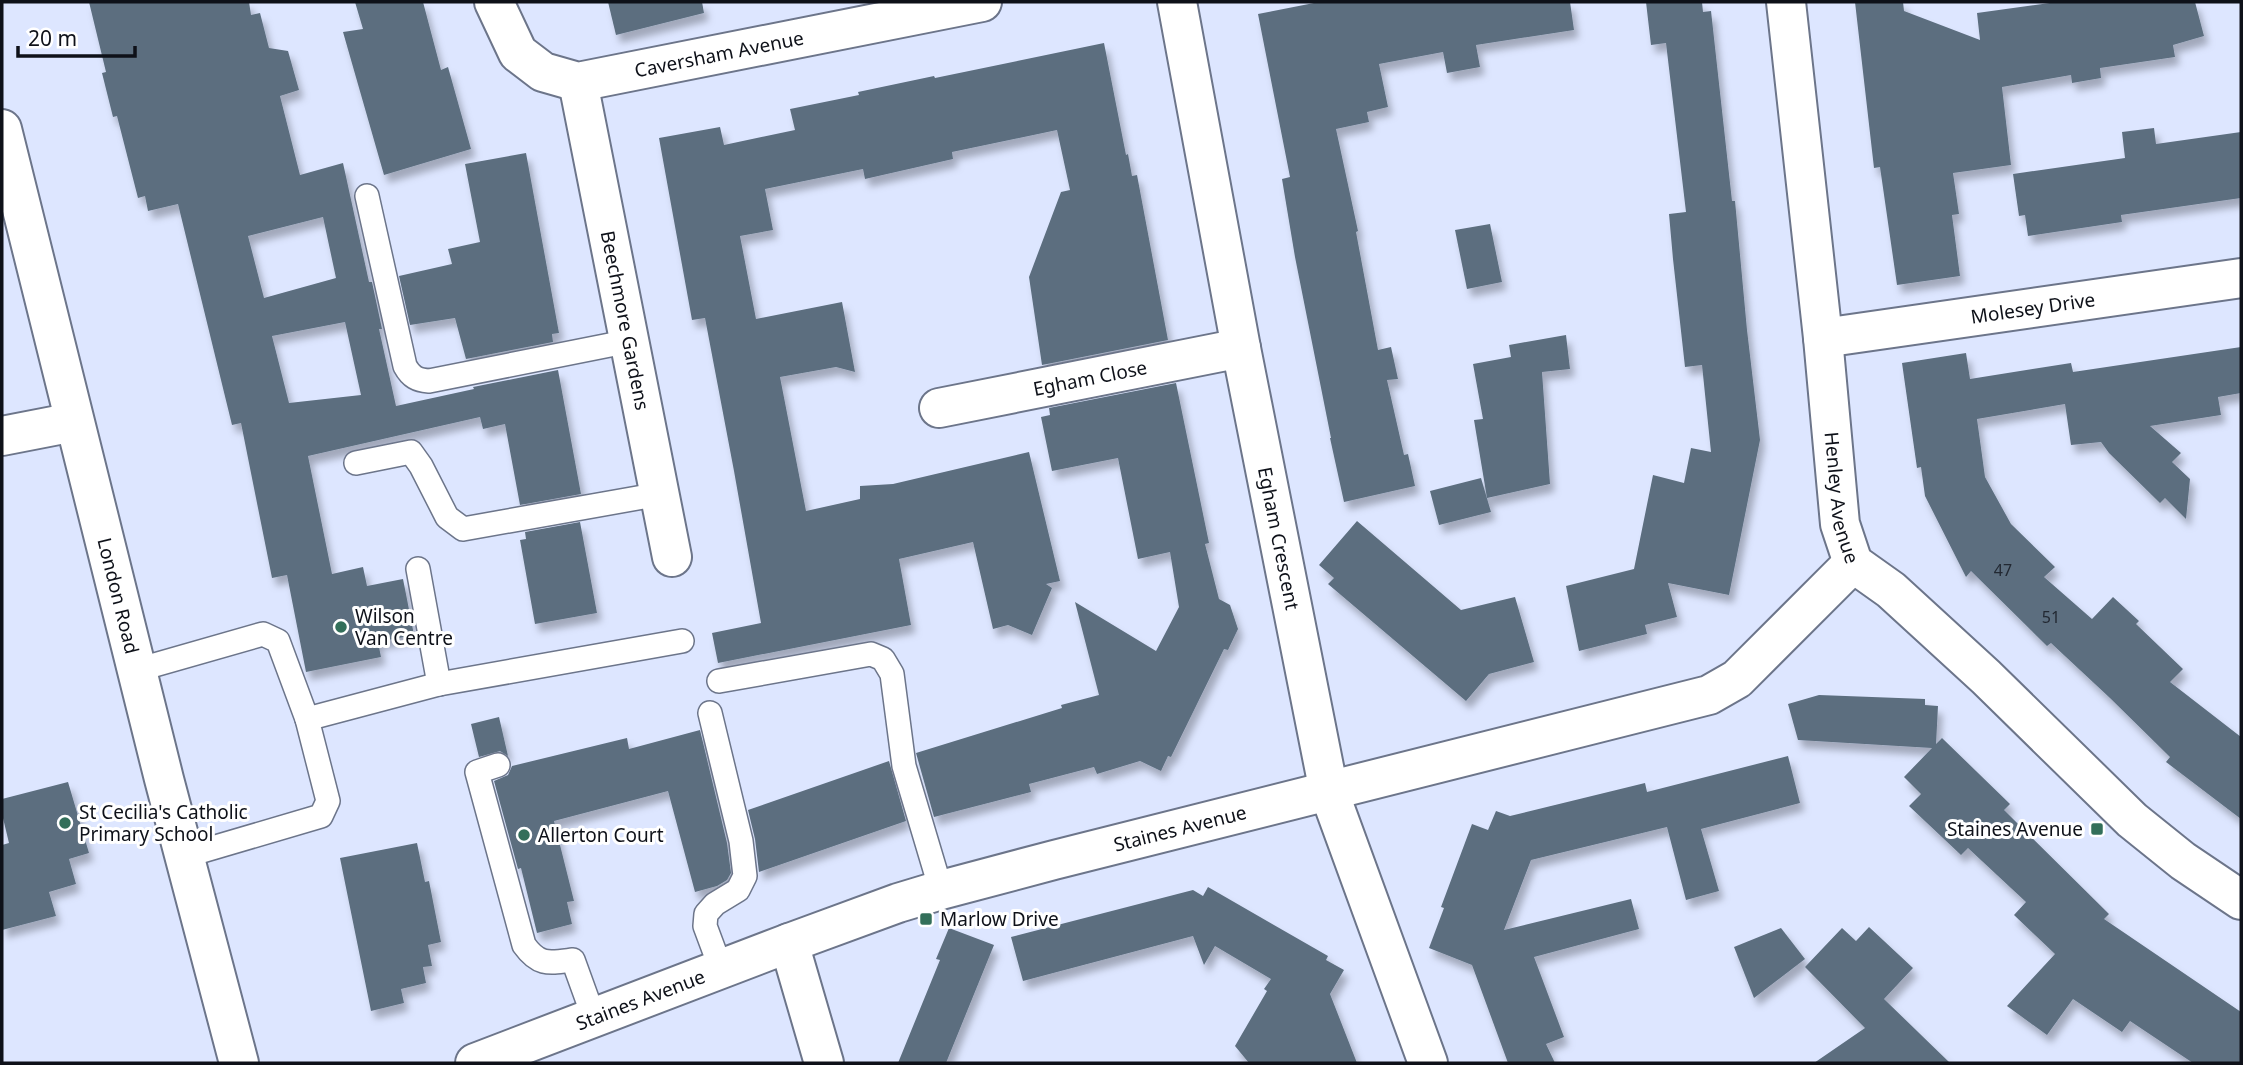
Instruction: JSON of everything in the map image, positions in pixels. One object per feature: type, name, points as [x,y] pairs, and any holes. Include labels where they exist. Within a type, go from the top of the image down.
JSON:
[{"type":"main road","name":"Caversham Avenue","points":[[494,2],[518,53],[543,72],[578,82],[982,2]]},
{"type":"main road","name":"Egham Crescent","points":[[1177,2],[1241,348],[1329,792],[1428,1063]]},
{"type":"main road","name":"Henley Avenue","points":[[1786,2],[1823,338],[1840,524],[1853,563],[1891,590],[1986,677],[2132,820],[2183,861],[2241,900]]},
{"type":"main road","name":"Beechmore Gardens","points":[[578,82],[672,557]]},
{"type":"main road","name":"London Road","points":[[2,129],[236,1063]]},
{"type":"main road","name":"Molesey Drive","points":[[1823,338],[2241,278]]},
{"type":"main road","name":"Egham Close","points":[[939,408],[1241,348]]},
{"type":"main road","points":[[2,436],[74,422]]},
{"type":"main road","name":"Staines Avenue","points":[[475,1063],[527,1054],[594,1018],[898,903],[1709,695],[1737,679],[1853,563]]},
{"type":"main road","points":[[789,943],[824,1063]]},
{"type":"lane","points":[[368,197],[405,366],[418,380],[429,381],[630,341]]},
{"type":"lane","points":[[356,463],[411,452],[447,517],[463,529],[660,494]]},
{"type":"lane","points":[[418,569],[439,684]]},
{"type":"lane","points":[[137,670],[263,634],[278,642],[307,719],[327,801],[321,816],[185,856]]},
{"type":"lane","points":[[307,719],[439,684],[682,641]]},
{"type":"lane","points":[[719,681],[872,654],[884,659],[892,674],[904,766],[942,890]]},
{"type":"lane","points":[[710,713],[741,841],[745,876],[738,890],[715,904],[706,914],[705,926],[721,969]]},
{"type":"lane","points":[[498,765],[477,772],[524,945],[533,957],[547,963],[573,960],[594,1018]]},
{"type":"building","points":[[89,2],[249,2],[251,15],[260,13],[269,48],[288,51],[299,90],[280,96],[300,175],[343,163],[369,282],[372,282],[396,406],[558,370],[581,494],[520,505],[505,424],[483,429],[480,417],[308,456],[332,574],[363,567],[367,586],[403,579],[414,635],[378,642],[381,657],[306,672],[287,575],[272,578],[241,423],[232,425],[178,204],[148,211],[145,196],[138,198],[117,116],[113,117],[102,73],[106,72]],"holes":[[[323,217],[336,278],[264,298],[248,236]],[[345,322],[361,395],[289,403],[272,336]]]},
{"type":"building","points":[[355,2],[423,2],[441,70],[448,67],[471,149],[384,175],[343,32],[363,29]]},
{"type":"building","points":[[608,2],[702,2],[704,13],[616,35]]},
{"type":"building","points":[[1319,2],[1570,2],[1574,30],[1476,45],[1480,67],[1447,73],[1443,52],[1379,64],[1388,107],[1367,112],[1369,122],[1336,129],[1358,231],[1356,232],[1378,350],[1391,347],[1398,379],[1387,380],[1404,455],[1408,454],[1415,486],[1344,502],[1295,257],[1282,179],[1290,177],[1258,14]]},
{"type":"building","points":[[1646,2],[1702,2],[1703,12],[1711,11],[1732,201],[1735,201],[1760,440],[1729,595],[1668,583],[1677,617],[1645,625],[1647,634],[1579,651],[1566,586],[1634,569],[1653,475],[1684,483],[1691,448],[1711,452],[1702,365],[1685,367],[1673,259],[1669,214],[1686,212],[1666,43],[1651,45]]},
{"type":"building","points":[[1855,2],[1903,2],[1904,11],[1980,40],[1977,13],[2057,2],[2195,2],[2204,36],[2173,45],[2175,57],[2100,68],[2101,78],[2072,83],[2071,75],[2002,87],[2011,165],[1953,173],[1959,214],[1952,215],[1960,276],[1897,285],[1880,167],[1874,168]]},
{"type":"building","points":[[1104,43],[1126,155],[1128,154],[1132,176],[1137,175],[1168,340],[1042,365],[1029,277],[1061,192],[1070,190],[1057,130],[952,152],[953,159],[865,179],[863,169],[765,189],[773,230],[740,236],[756,319],[842,302],[855,372],[836,367],[780,377],[806,511],[860,499],[860,486],[893,484],[1029,452],[1060,581],[1046,584],[1052,588],[1032,635],[1008,625],[993,629],[973,542],[899,559],[911,625],[718,663],[712,633],[761,623],[705,318],[692,320],[659,138],[720,127],[724,145],[795,130],[790,109],[934,76],[935,78]]},
{"type":"building","points":[[2154,128],[2156,144],[2241,132],[2241,198],[2121,215],[2122,222],[2028,236],[2025,215],[2019,216],[2013,174],[2125,158],[2122,132]]},
{"type":"building","points":[[526,153],[559,333],[552,334],[553,342],[466,359],[455,318],[410,325],[399,276],[452,264],[448,249],[480,242],[465,164]]},
{"type":"building","points":[[1490,224],[1502,282],[1467,289],[1455,230]]},
{"type":"building","points":[[1566,335],[1570,369],[1542,372],[1550,484],[1487,498],[1474,420],[1483,419],[1473,364],[1511,357],[1509,345]]},
{"type":"building","points":[[2241,347],[2241,393],[2218,397],[2221,415],[2150,426],[2181,453],[2172,462],[2190,479],[2186,519],[2165,498],[2160,503],[2101,442],[2071,445],[2065,404],[1977,419],[1985,477],[2011,524],[2055,567],[2044,577],[2092,619],[2113,597],[2139,621],[2136,624],[2183,669],[2170,682],[2241,737],[2241,819],[2166,762],[2170,757],[2110,698],[2051,643],[2047,646],[1971,571],[1966,577],[1925,496],[1921,467],[1917,468],[1902,363],[1966,353],[1970,379],[2071,363],[2073,372]]},
{"type":"building","points":[[1176,383],[1209,543],[1205,544],[1219,599],[1230,605],[1238,629],[1228,650],[1224,649],[1171,757],[1168,756],[1161,771],[1140,761],[1097,774],[1094,767],[1029,784],[1031,792],[934,817],[916,753],[1099,695],[1075,602],[1156,651],[1179,607],[1170,552],[1138,559],[1118,458],[1052,471],[1041,417],[1050,415],[1049,408]]},
{"type":"building","points":[[1481,478],[1491,512],[1439,525],[1430,491]]},
{"type":"building","points":[[1357,521],[1461,610],[1515,597],[1534,662],[1489,674],[1466,701],[1328,584],[1334,578],[1319,565]]},
{"type":"building","points":[[580,522],[597,613],[535,624],[520,540],[526,539],[525,532]]},
{"type":"building","points":[[1819,695],[1925,699],[1925,705],[1938,706],[1936,744],[1942,738],[2010,804],[2004,810],[2109,914],[2104,919],[2241,1012],[2241,1063],[2193,1063],[2130,1021],[2122,1032],[2073,999],[2047,1035],[2007,1006],[2055,954],[2014,915],[2026,902],[1968,848],[1961,855],[1909,806],[1921,794],[1904,777],[1932,748],[1798,740],[1788,704]]},
{"type":"building","points":[[499,717],[508,756],[500,751],[479,757],[471,724]]},
{"type":"building","name":"Allerton Court","points":[[700,730],[727,843],[731,873],[727,880],[717,886],[695,892],[668,791],[554,821],[574,901],[567,902],[572,924],[537,933],[521,868],[518,869],[494,781],[508,775],[512,766],[627,738],[629,749]]},
{"type":"building","points":[[1788,756],[1800,803],[1701,829],[1719,891],[1686,900],[1667,827],[1531,860],[1504,930],[1631,899],[1639,929],[1534,957],[1564,1037],[1546,1044],[1555,1063],[1508,1063],[1472,965],[1429,948],[1472,824],[1488,830],[1496,811],[1510,816],[1645,783],[1647,792]]},
{"type":"building","points":[[889,761],[906,821],[759,872],[748,810]]},
{"type":"building","points":[[68,782],[89,853],[69,859],[76,884],[49,892],[56,916],[2,930],[2,845],[9,843],[2,814],[2,799]]},
{"type":"building","points":[[417,843],[425,882],[429,881],[441,942],[428,945],[432,966],[423,967],[426,983],[401,989],[404,1003],[371,1011],[340,858]]},
{"type":"building","points":[[1208,887],[1328,956],[1326,960],[1344,970],[1330,994],[1357,1063],[1249,1063],[1235,1046],[1267,991],[1264,989],[1271,979],[1215,946],[1204,965],[1193,936],[1023,981],[1011,937],[1193,890],[1203,896]]},
{"type":"building","points":[[1869,927],[1913,968],[1884,999],[1950,1063],[1814,1063],[1865,1028],[1805,967],[1842,928],[1856,941]]},
{"type":"building","points":[[949,928],[994,945],[946,1063],[898,1063],[940,960],[936,959]]},
{"type":"building","points":[[1781,928],[1805,959],[1754,998],[1734,947]]},
{"type":"place","name":"Wilson Van Centre","points":[[341,627]]},
{"type":"place","name":"St Cecilia's Catholic Primary School","points":[[65,823]]},
{"type":"place","name":"Staines Avenue","points":[[2097,829]]},
{"type":"place","name":"Allerton Court","points":[[524,835]]},
{"type":"place","name":"Marlow Drive","points":[[926,919]]}]
